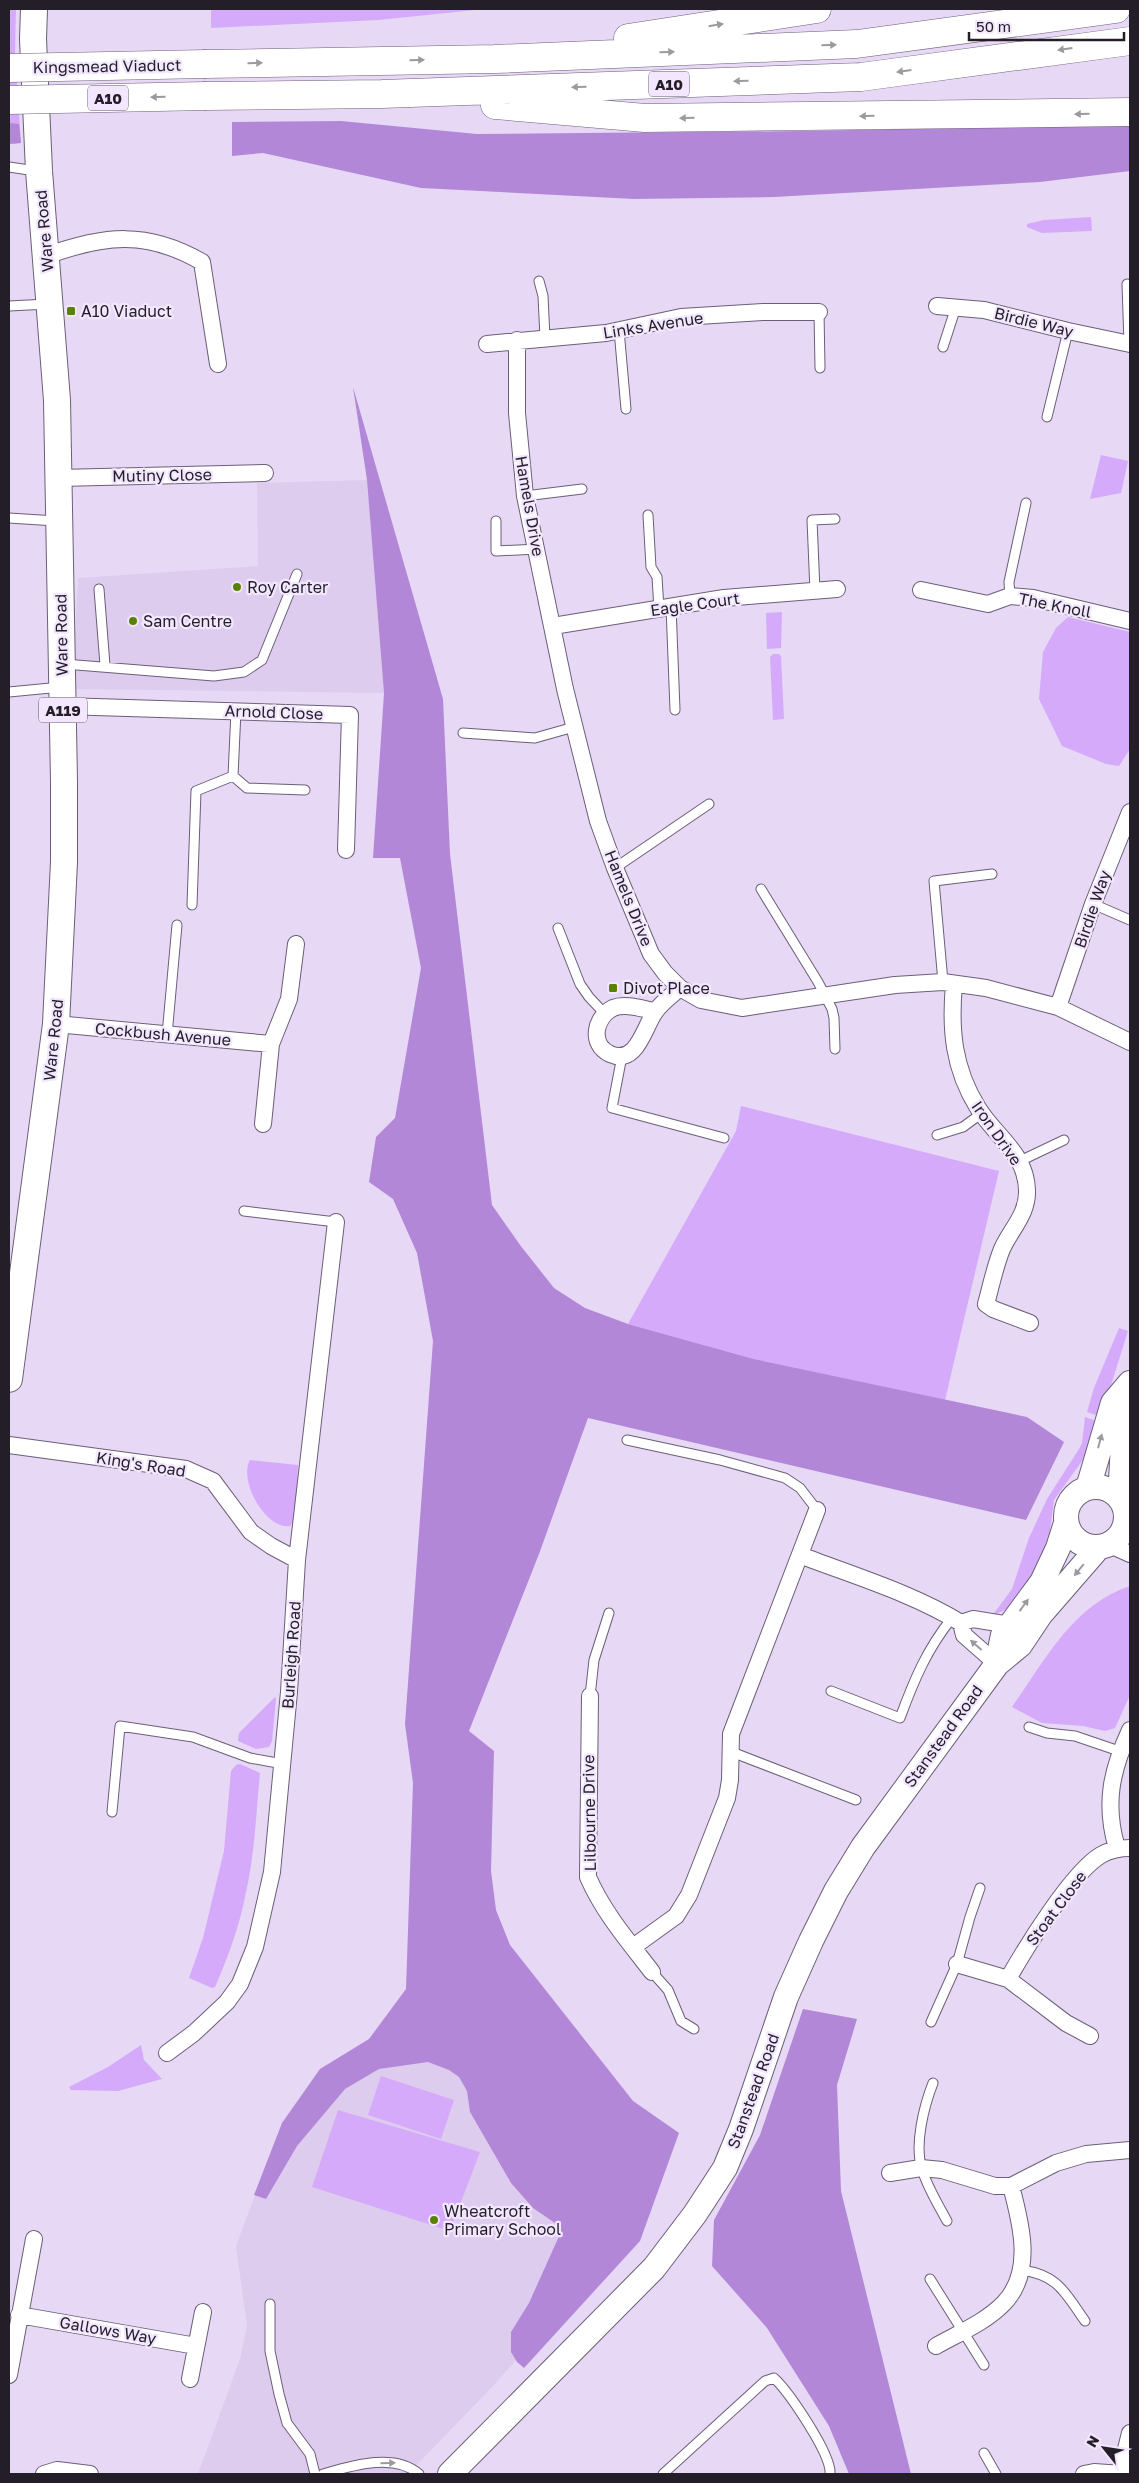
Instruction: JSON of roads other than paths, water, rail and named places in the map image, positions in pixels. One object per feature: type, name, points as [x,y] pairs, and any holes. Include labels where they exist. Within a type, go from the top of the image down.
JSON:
[{"type":"highway","points":[[495,59],[817,9]]},
{"type":"highway","name":"A10","points":[[495,59],[857,44],[1116,9]]},
{"type":"highway","name":"A10","points":[[382,94],[861,77],[1130,41]]},
{"type":"highway","name":"Kingsmead Viaduct","points":[[9,68],[495,59]]},
{"type":"highway","points":[[382,94],[645,118],[1130,112]]},
{"type":"highway","name":"Kingsmead Viaduct","points":[[9,100],[382,94]]},
{"type":"main road","name":"Ware Road","points":[[9,1379],[56,1024],[64,862],[59,478],[50,304],[39,171],[33,39],[34,9]]},
{"type":"main road","points":[[1088,1488],[1113,1403],[1130,1383]]},
{"type":"main road","points":[[1125,1511],[1105,1488],[1088,1488],[1079,1491],[1068,1505],[1066,1523],[1074,1538],[1090,1546],[1103,1546],[1121,1533],[1125,1511],[1123,1444],[1130,1411]]},
{"type":"main road","name":"Stanstead Road","points":[[997,1664],[1004,1636],[1042,1582],[1058,1548],[1066,1523]]},
{"type":"main road","name":"Stanstead Road","points":[[450,2474],[654,2268],[695,2214],[724,2168],[735,2145],[786,1997],[836,1891],[863,1847],[997,1664],[1020,1645],[1040,1615],[1103,1546]]},
{"type":"street","points":[[46,256],[80,244],[114,238],[140,240],[184,252],[202,262],[218,364]]},
{"type":"street","name":"Birdie Way","points":[[937,306],[984,310],[1130,344]]},
{"type":"street","name":"Links Avenue","points":[[488,344],[619,330],[681,317],[763,312],[819,312]]},
{"type":"street","name":"Hamels Drive","points":[[517,340],[516,413],[525,496],[538,549],[574,727],[591,798],[615,868],[652,954],[665,973],[680,988],[714,1004],[742,1008],[895,985],[949,983],[1016,994],[1058,1007],[1130,1042]]},
{"type":"street","name":"Mutiny Close","points":[[59,478],[264,473]]},
{"type":"street","name":"Eagle Court","points":[[553,626],[724,598],[837,590]]},
{"type":"street","name":"The Knoll","points":[[921,590],[988,604],[1010,596],[1033,598],[1130,621]]},
{"type":"street","name":"Arnold Close","points":[[62,686],[236,711],[350,715],[346,850]]},
{"type":"street","name":"Birdie Way","points":[[1058,1007],[1093,904],[1130,812]]},
{"type":"street","points":[[263,1124],[271,1044],[289,999],[296,944]]},
{"type":"street","name":"Iron Drive","points":[[949,983],[957,1063],[968,1090],[982,1113],[1006,1140],[1020,1161],[1027,1190],[1026,1203],[1021,1218],[1002,1250],[986,1304],[1030,1324]]},
{"type":"street","points":[[655,1012],[622,1006],[605,1014],[597,1029],[598,1042],[603,1049],[611,1054],[622,1056],[637,1046],[655,1012],[680,988]]},
{"type":"street","name":"Cockbush Avenue","points":[[56,1024],[271,1044]]},
{"type":"street","name":"Burleigh Road","points":[[167,2053],[194,2033],[226,2002],[240,1984],[255,1947],[272,1872],[284,1764],[298,1560],[336,1222]]},
{"type":"street","name":"King's Road","points":[[9,1445],[186,1469],[213,1481],[251,1532],[271,1546],[298,1560]]},
{"type":"street","points":[[633,1947],[676,1916],[684,1906],[727,1798],[730,1780],[729,1751],[731,1734],[817,1510]]},
{"type":"street","points":[[1103,1546],[1130,1554]]},
{"type":"street","points":[[800,1555],[899,1594],[956,1620],[973,1619],[1010,1625]]},
{"type":"street","points":[[956,1620],[964,1635],[997,1664]]},
{"type":"street","name":"Lilbourne Drive","points":[[590,1696],[588,1877],[595,1893],[652,1972]]},
{"type":"street","name":"Stoat Close","points":[[1008,1979],[1042,1924],[1085,1868],[1100,1856],[1123,1848],[1109,1824],[1109,1798],[1130,1730]]},
{"type":"street","points":[[957,1964],[1008,1979],[1066,2023],[1090,2036]]},
{"type":"street","points":[[890,2173],[921,2168],[942,2170],[995,2186],[1011,2186],[1056,2162],[1086,2154],[1130,2150]]},
{"type":"street","points":[[936,2346],[1003,2304],[1015,2289],[1021,2270],[1022,2254],[1019,2215],[1011,2186]]},
{"type":"street","points":[[9,2375],[34,2239]]},
{"type":"street","points":[[190,2379],[203,2312]]},
{"type":"street","name":"Gallows Way","points":[[19,2315],[196,2346]]},
{"type":"street","points":[[1084,2474],[1094,2472],[1121,2474],[1130,2433]]},
{"type":"street","points":[[44,2474],[57,2470],[90,2474]]},
{"type":"lane","points":[[9,167],[39,171]]},
{"type":"lane","points":[[539,281],[543,296],[545,338]]},
{"type":"lane","points":[[1127,284],[1130,344]]},
{"type":"lane","points":[[9,306],[50,304]]},
{"type":"lane","points":[[943,347],[956,307]]},
{"type":"lane","points":[[819,312],[820,368]]},
{"type":"lane","points":[[619,330],[626,409]]},
{"type":"lane","points":[[1047,418],[1068,331]]},
{"type":"lane","points":[[525,496],[582,489]]},
{"type":"lane","points":[[1010,596],[1009,582],[1026,503]]},
{"type":"lane","points":[[648,515],[651,567],[657,577],[665,607],[675,710]]},
{"type":"lane","points":[[9,518],[60,521]]},
{"type":"lane","points":[[815,591],[812,520],[835,519]]},
{"type":"lane","points":[[496,521],[496,551],[538,549]]},
{"type":"lane","points":[[9,692],[62,686],[105,665],[214,676],[244,672],[262,660],[297,574]]},
{"type":"lane","points":[[99,590],[105,665]]},
{"type":"lane","points":[[233,776],[236,711]]},
{"type":"lane","points":[[463,733],[535,738],[574,727]]},
{"type":"lane","points":[[233,776],[247,788],[305,790]]},
{"type":"lane","points":[[192,905],[196,791],[233,776]]},
{"type":"lane","points":[[615,868],[709,804]]},
{"type":"lane","points":[[949,983],[934,880],[992,874]]},
{"type":"lane","points":[[762,889],[825,995],[834,1018],[835,1049]]},
{"type":"lane","points":[[1093,904],[1130,920]]},
{"type":"lane","points":[[168,1035],[176,925]]},
{"type":"lane","points":[[558,928],[580,984],[605,1014]]},
{"type":"lane","points":[[622,1056],[612,1108],[724,1138]]},
{"type":"lane","points":[[937,1135],[963,1127],[982,1113]]},
{"type":"lane","points":[[1020,1161],[1064,1140]]},
{"type":"lane","points":[[244,1211],[336,1222]]},
{"type":"lane","points":[[627,1440],[720,1460],[784,1478],[800,1488],[817,1510]]},
{"type":"lane","points":[[590,1696],[594,1660],[609,1613]]},
{"type":"lane","points":[[831,1691],[900,1718],[911,1687],[932,1643],[956,1620]]},
{"type":"lane","points":[[112,1812],[120,1726],[193,1737],[250,1758],[284,1764]]},
{"type":"lane","points":[[1029,1727],[1046,1733],[1075,1736],[1122,1752]]},
{"type":"lane","points":[[729,1751],[856,1800]]},
{"type":"lane","points":[[931,2022],[957,1964],[980,1888]]},
{"type":"lane","points":[[652,1972],[668,1990],[681,2021],[694,2029]]},
{"type":"lane","points":[[933,2082],[927,2099],[920,2134],[921,2168],[947,2221]]},
{"type":"lane","points":[[1021,2270],[1039,2272],[1056,2281],[1085,2322]]},
{"type":"lane","points":[[930,2279],[984,2365]]},
{"type":"lane","points":[[270,2304],[270,2351],[281,2402],[287,2423],[310,2454],[315,2474]]},
{"type":"lane","points":[[663,2474],[765,2381],[774,2378],[785,2388],[823,2448],[830,2474]]},
{"type":"lane","points":[[984,2453],[996,2474]]},
{"type":"lane","points":[[323,2474],[346,2468],[391,2463],[401,2464],[419,2474]]},
{"type":"place","name":"A10 Viaduct","points":[[71,311]]},
{"type":"place","name":"Roy Carter","points":[[237,587]]},
{"type":"place","name":"Sam Centre","points":[[133,621]]},
{"type":"place","name":"Divot Place","points":[[613,988]]},
{"type":"place","name":"Wheatcroft Primary School","points":[[434,2220]]}]
